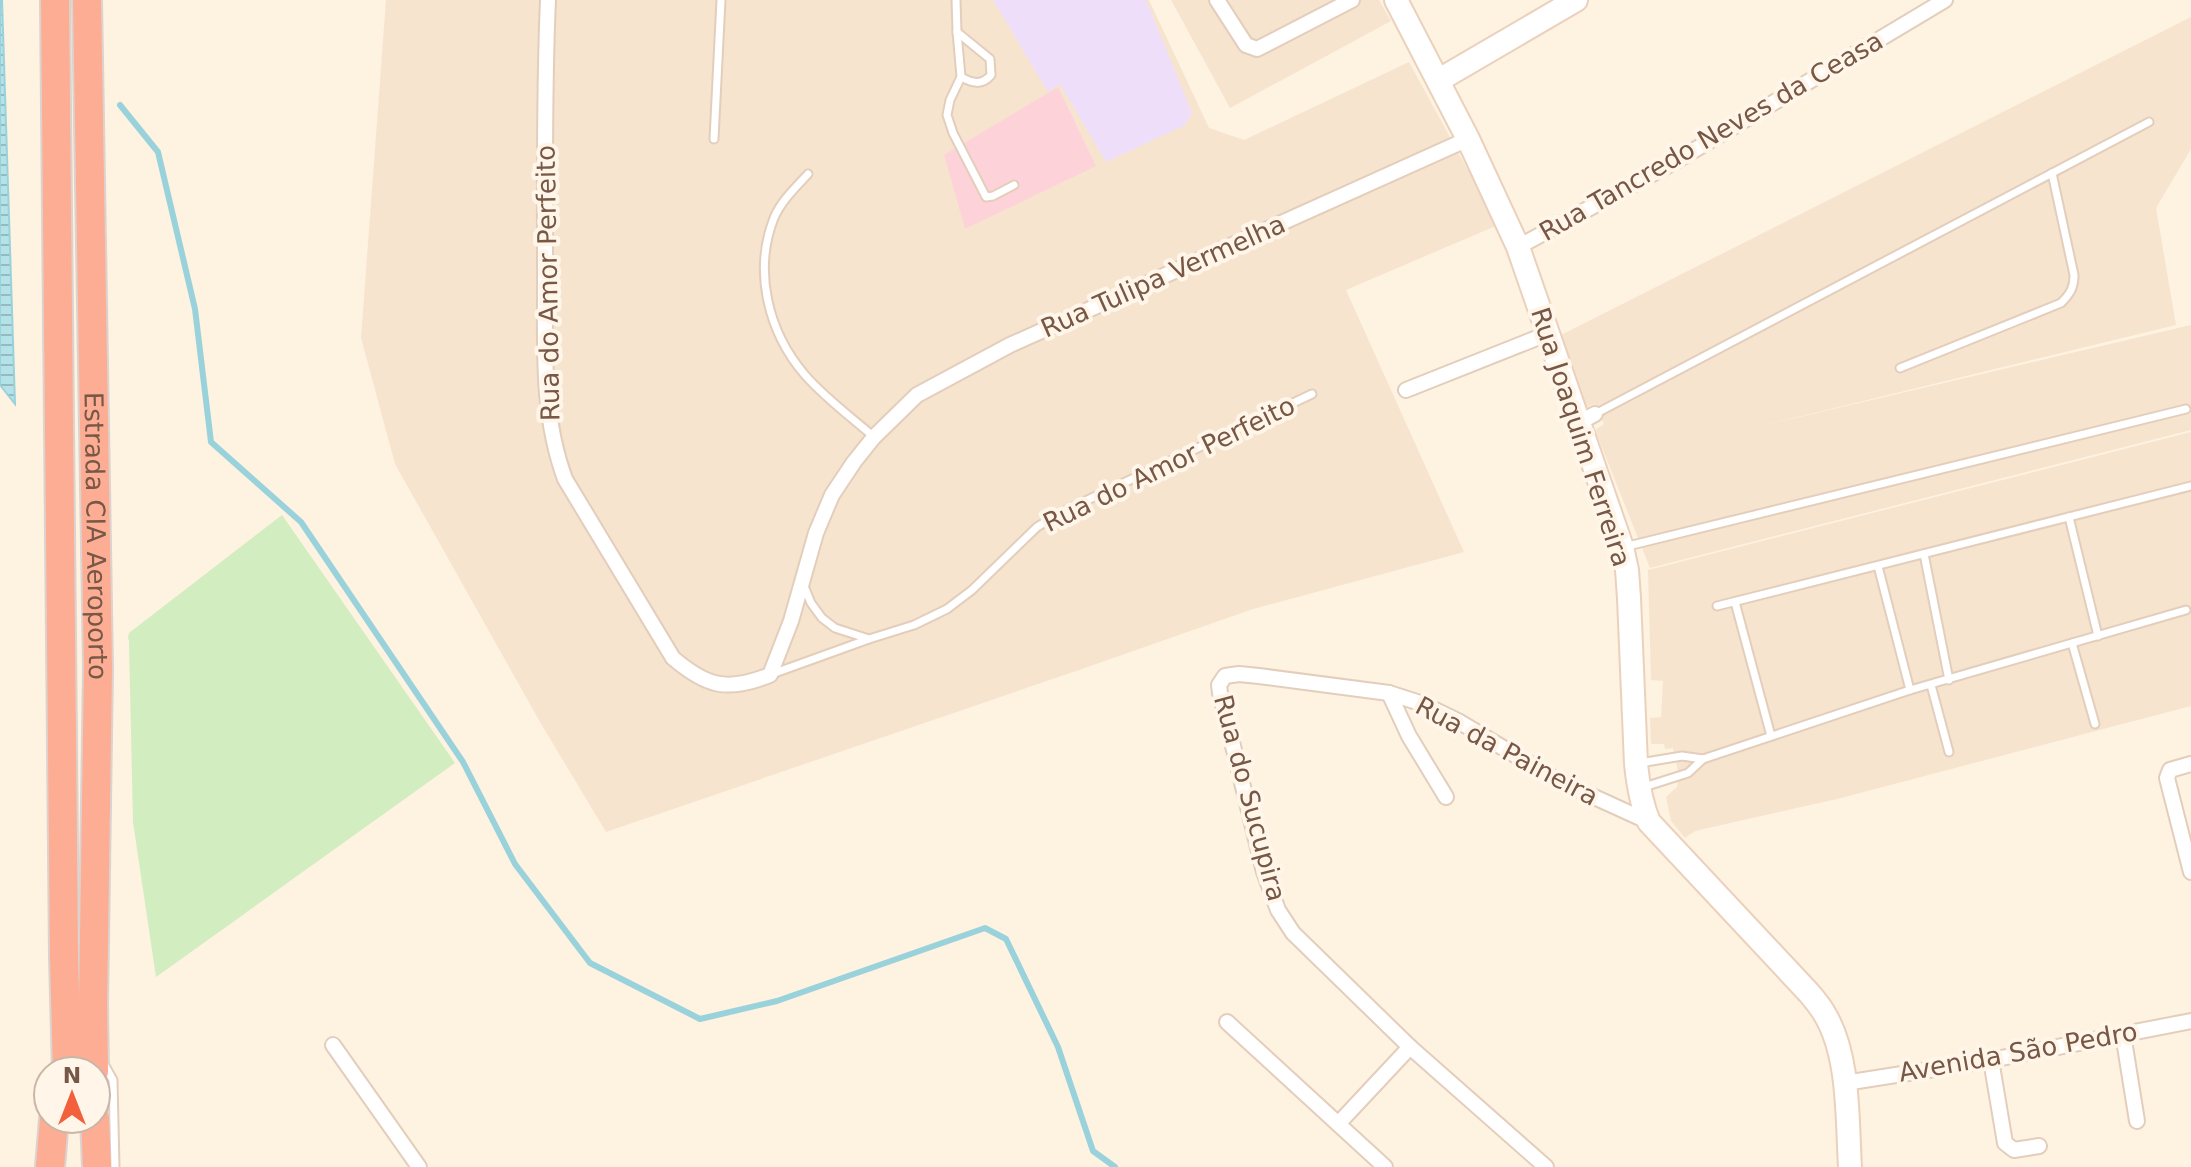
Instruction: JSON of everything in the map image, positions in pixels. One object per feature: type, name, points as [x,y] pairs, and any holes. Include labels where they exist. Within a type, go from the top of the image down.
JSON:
[{"type":"highway","name":"Estrada CIA Aeroporto","points":[[55,0],[67,1055]]},
{"type":"highway","name":"Estrada CIA Aeroporto","points":[[87,0],[98,668],[94,1055]]},
{"type":"highway","points":[[58,1055],[64,957]]},
{"type":"highway","points":[[50,1167],[53,1135]]},
{"type":"highway","points":[[69,1135],[70,1167]]},
{"type":"highway","points":[[96,1135],[97,1167]]},
{"type":"street","name":"Rua do Amor Perfeito","points":[[548,0],[545,380],[555,452],[565,479],[673,658],[709,683],[738,684],[770,675]]},
{"type":"street","points":[[1217,0],[1246,45],[1257,49],[1352,0]]},
{"type":"street","name":"Rua Joaquim Ferreira","points":[[1396,0],[1439,80],[1518,247],[1547,334],[1587,418],[1627,570],[1636,764],[1639,789],[1649,822],[1825,1014],[1836,1041],[1845,1083],[1850,1167]]},
{"type":"street","points":[[1439,80],[1576,0]]},
{"type":"street","name":"Rua Tancredo Neves da Ceasa","points":[[1518,247],[1676,161],[1945,0]]},
{"type":"street","name":"Rua Tulipa Vermelha","points":[[770,675],[791,621],[816,533],[832,495],[874,437],[917,395],[1010,345],[1468,139]]},
{"type":"street","points":[[1406,390],[1547,334]]},
{"type":"street","name":"Rua da Paineira","points":[[1221,679],[1228,674],[1239,674],[1389,693],[1423,704],[1458,721],[1557,780],[1649,822]]},
{"type":"street","name":"Rua do Sucupira","points":[[1221,679],[1220,693],[1264,872],[1278,910],[1293,933],[1410,1047],[1546,1167]]},
{"type":"street","points":[[1389,693],[1409,736],[1446,797]]},
{"type":"street","points":[[2191,764],[2170,770],[2167,778],[2191,872]]},
{"type":"street","name":"Avenida São Pedro","points":[[1845,1083],[1991,1060],[2191,1021]]},
{"type":"street","points":[[1227,1022],[1385,1167]]},
{"type":"street","points":[[2123,1034],[2137,1121]]},
{"type":"street","points":[[333,1045],[419,1167]]},
{"type":"street","points":[[1338,1124],[1410,1047]]},
{"type":"street","points":[[1991,1060],[2005,1143],[2014,1150],[2039,1146]]},
{"type":"lane","points":[[714,139],[721,0]]},
{"type":"lane","points":[[956,0],[961,77],[947,115],[986,197],[1014,185]]},
{"type":"lane","points":[[957,32],[990,59],[992,69],[991,75],[982,82],[974,83],[961,77]]},
{"type":"lane","points":[[1587,418],[2149,122]]},
{"type":"lane","points":[[1900,368],[2061,303],[2069,295],[2074,287],[2074,275],[2052,173]]},
{"type":"lane","points":[[808,174],[775,216],[766,248],[764,277],[775,330],[806,376],[874,437]]},
{"type":"lane","name":"Rua do Amor Perfeito","points":[[770,675],[914,625],[947,609],[972,590],[1037,527],[1060,513],[1312,394]]},
{"type":"lane","points":[[1622,547],[2186,409]]},
{"type":"lane","points":[[1717,606],[2191,486]]},
{"type":"lane","points":[[2069,517],[2098,636]]},
{"type":"lane","points":[[1924,554],[1949,680]]},
{"type":"lane","points":[[1878,566],[1910,690]]},
{"type":"lane","points":[[802,580],[811,603],[822,618],[835,628],[869,639]]},
{"type":"lane","points":[[1735,602],[1771,736]]},
{"type":"lane","points":[[1639,789],[1688,773],[1703,759],[1910,690],[2186,610]]},
{"type":"lane","points":[[2072,643],[2095,724]]},
{"type":"lane","points":[[1931,685],[1949,752]]},
{"type":"lane","points":[[1636,764],[1682,756],[1703,759]]},
{"type":"lane","points":[[112,1079],[115,1167]]},
{"type":"shaded area","points":[[386,0],[1149,0],[1209,128],[1244,140],[1409,62],[1498,225],[1346,290],[1464,552],[1253,609],[606,832],[540,722],[395,464],[361,338]]},
{"type":"shaded area","points":[[993,0],[1146,0],[1192,113],[1185,125],[1106,162],[1060,84],[1048,92]]},
{"type":"shaded area","points":[[1171,0],[1379,0],[1391,21],[1230,108]]},
{"type":"shaded area","points":[[2191,17],[2191,149],[2156,208],[2176,325],[1769,424],[2191,325],[2191,430],[1650,568],[1595,430],[1604,424],[1595,404],[1586,407],[1557,337]]},
{"type":"shaded area","points":[[1058,87],[1096,166],[965,229],[944,155]]},
{"type":"shaded area","points":[[2191,432],[2191,706],[1837,799],[1695,831],[1685,838],[1671,821],[1666,797],[1677,787],[1679,776],[1673,748],[1665,749],[1664,744],[1651,744],[1650,718],[1661,717],[1663,681],[1651,680],[1648,570]]},
{"type":"green space","points":[[282,515],[455,763],[156,977],[133,822],[129,633]]},
{"type":"water","points":[[2,0],[15,404],[0,385]]},
{"type":"waterway","points":[[120,105],[158,152],[195,309],[211,442],[301,522],[463,762],[515,864],[590,963],[700,1019],[777,1001],[985,928],[1006,939],[1058,1047],[1093,1151],[1115,1167]]}]
